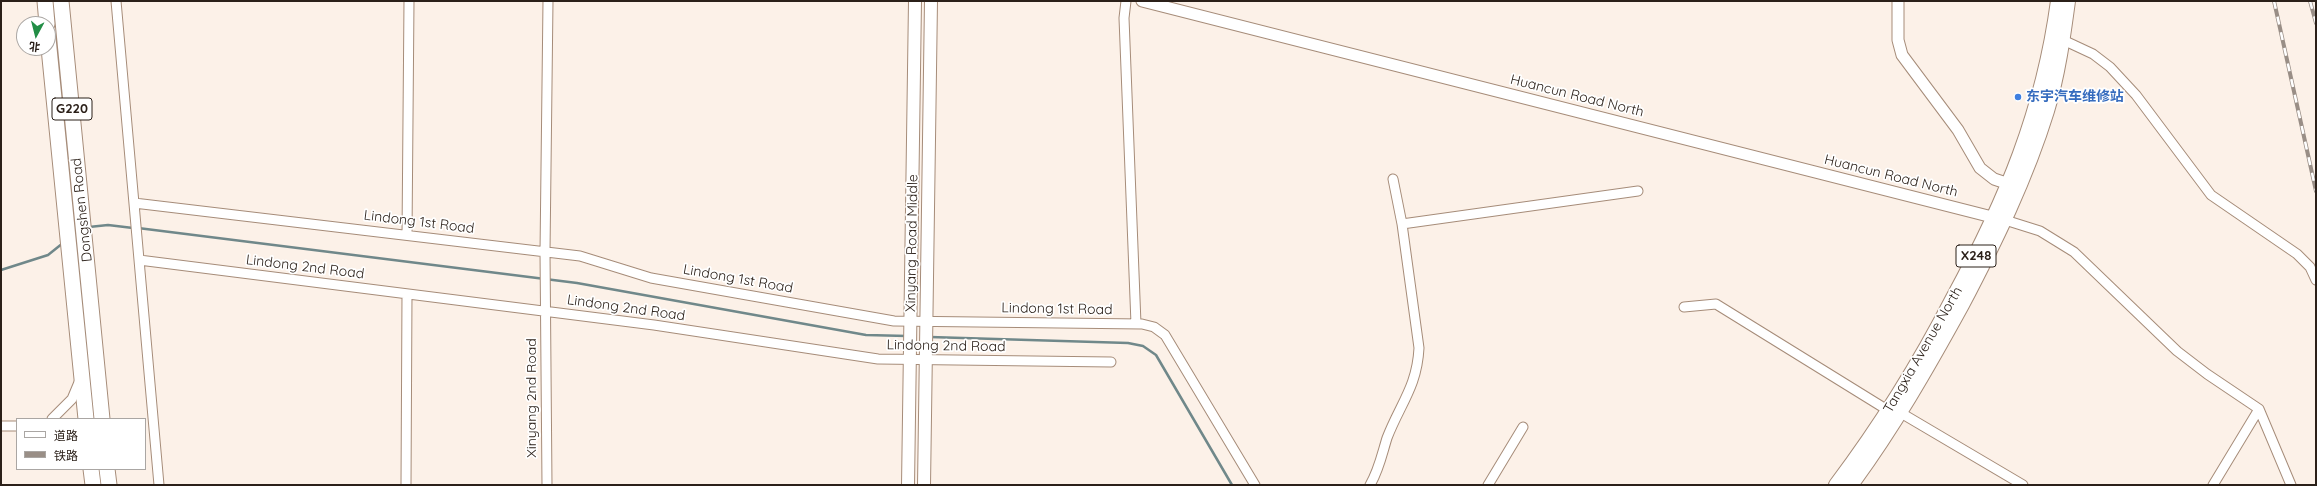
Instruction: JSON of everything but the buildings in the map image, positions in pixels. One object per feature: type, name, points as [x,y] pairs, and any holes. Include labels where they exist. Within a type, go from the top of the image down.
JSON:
[{"type":"highway","points":[[45,1],[46,16]]},
{"type":"highway","name":"Dongshen Road","points":[[61,1],[102,418]]},
{"type":"highway","name":"Dongshen Road","points":[[50,56],[85,416]]},
{"type":"highway","points":[[87,470],[87,485]]},
{"type":"highway","points":[[91,470],[93,485]]},
{"type":"highway","points":[[107,470],[109,485]]},
{"type":"main road","name":"Xinyang Road Middle","points":[[908,485],[915,1]]},
{"type":"main road","name":"Xinyang Road Middle","points":[[924,485],[931,1]]},
{"type":"main road","name":"Tangxia Avenue North","points":[[2000,219],[2010,184],[2022,154],[2043,86],[2058,1]]},
{"type":"main road","name":"Tangxia Avenue North","points":[[1851,485],[1895,412],[1916,368],[2000,219],[2031,158],[2047,110],[2063,40],[2068,1]]},
{"type":"main road","name":"Tangxia Avenue North","points":[[1836,485],[1895,412]]},
{"type":"street","points":[[116,1],[159,485]]},
{"type":"street","points":[[407,235],[409,1]]},
{"type":"street","name":"Xinyang 2nd Road","points":[[547,485],[545,252],[548,1]]},
{"type":"street","points":[[1126,1],[1124,18],[1136,324]]},
{"type":"street","name":"Huancun Road North","points":[[1142,1],[2000,219]]},
{"type":"street","points":[[1898,1],[1898,30],[1902,55],[1958,130],[1980,168],[1994,179],[2010,184]]},
{"type":"street","points":[[2063,40],[2093,54],[2110,67],[2136,94],[2211,195],[2297,254],[2310,268],[2316,280]]},
{"type":"street","points":[[1370,485],[1378,470],[1388,437],[1415,378],[1418,365],[1419,348],[1402,224],[1393,179]]},
{"type":"street","points":[[1402,224],[1638,191]]},
{"type":"street","name":"Lindong 1st Road","points":[[134,203],[407,235],[598,260],[651,278],[894,321],[910,326],[1136,324],[1154,327],[1165,335],[1255,485]]},
{"type":"street","points":[[2000,219],[2040,231],[2068,248],[2177,351],[2207,374],[2259,409],[2291,485]]},
{"type":"street","name":"Lindong 2nd Road","points":[[139,260],[654,325],[878,359],[910,355],[1110,362]]},
{"type":"street","points":[[406,485],[407,294]]},
{"type":"street","points":[[1684,307],[1716,304],[1895,412],[2023,485]]},
{"type":"street","points":[[53,418],[72,399],[81,375]]},
{"type":"street","points":[[2213,485],[2259,409]]},
{"type":"street","points":[[1,426],[16,426]]},
{"type":"street","points":[[1488,485],[1523,427]]},
{"type":"waterway","points":[[89,227],[108,225],[133,228]]},
{"type":"waterway","points":[[138,228],[577,283],[866,335],[907,336]]},
{"type":"waterway","points":[[1,270],[48,255],[63,243]]},
{"type":"waterway","points":[[930,337],[1128,343],[1143,346],[1156,355],[1232,485]]},
{"type":"railway","points":[[2274,1],[2316,191]]},
{"type":"railway","points":[[2310,1],[2316,23]]},
{"type":"place","name":"东宇汽车维修站","points":[[2018,97]]}]
